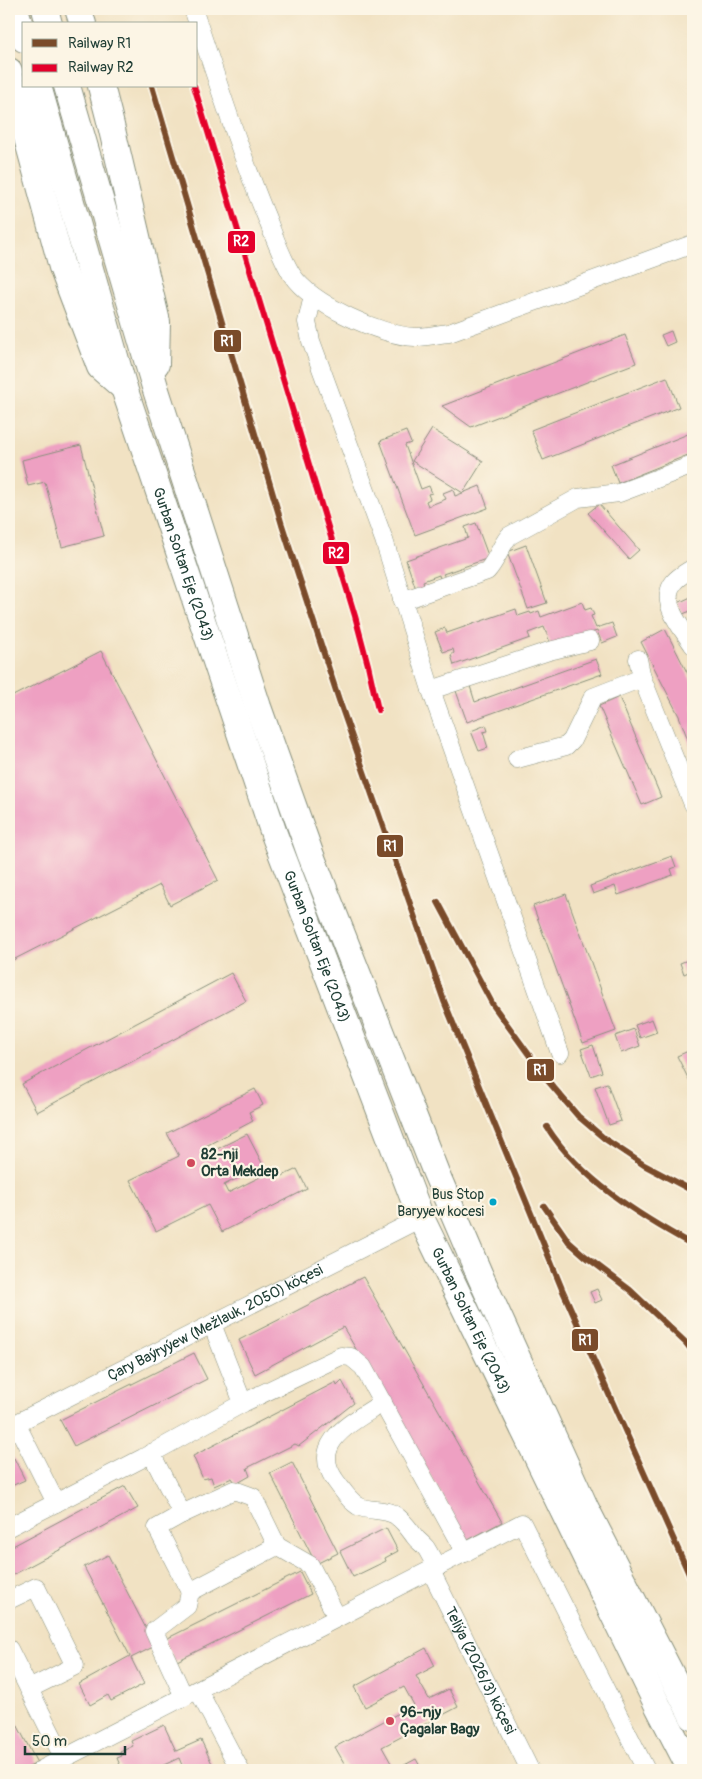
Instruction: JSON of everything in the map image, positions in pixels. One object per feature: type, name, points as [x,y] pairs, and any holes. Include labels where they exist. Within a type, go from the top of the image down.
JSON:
[{"type":"highway","points":[[15,9],[22,32]]},
{"type":"highway","points":[[45,9],[48,22]]},
{"type":"highway","points":[[78,9],[82,22]]},
{"type":"highway","points":[[9,71],[62,267],[100,367],[124,388]]},
{"type":"highway","name":"Gurban Soltan Eje (2043)","points":[[39,88],[118,361],[124,388],[274,834],[421,1218],[658,1706],[691,1770]]},
{"type":"highway","name":"Gurban Soltan Eje (2043)","points":[[68,88],[144,352],[258,707],[310,853],[436,1173],[481,1278],[586,1509],[693,1717]]},
{"type":"highway","points":[[102,88],[123,172],[156,322],[156,387]]},
{"type":"highway","points":[[658,1706],[678,1770]]},
{"type":"street","points":[[193,9],[197,22]]},
{"type":"street","points":[[198,24],[253,186],[293,276],[313,296],[337,311],[389,332],[415,337],[449,333],[693,244]]},
{"type":"street","points":[[313,296],[307,322],[310,341],[384,540],[431,690],[560,1053]]},
{"type":"street","points":[[402,601],[487,571],[495,562],[502,545],[509,536],[578,498],[619,494],[693,465]]},
{"type":"street","points":[[693,568],[674,582],[669,590],[668,600],[671,610],[693,645]]},
{"type":"street","points":[[431,690],[549,651],[590,641]]},
{"type":"street","points":[[638,659],[642,678],[693,804]]},
{"type":"street","points":[[517,759],[566,746],[572,740],[593,697],[642,678]]},
{"type":"street","name":"Çary Baýryýew (Mežlauk, 2050) köçesi","points":[[12,1425],[421,1218]]},
{"type":"street","points":[[212,1324],[243,1403]]},
{"type":"street","points":[[9,1527],[243,1403],[341,1356],[351,1357],[363,1366],[465,1553]]},
{"type":"street","name":"Teliýa (2026/3) köçesi","points":[[384,1402],[340,1431],[328,1449],[326,1456],[329,1471],[353,1503],[364,1509],[393,1513],[409,1526],[427,1549],[434,1570],[530,1770]]},
{"type":"street","points":[[12,1425],[56,1502]]},
{"type":"street","points":[[151,1453],[182,1514]]},
{"type":"street","points":[[240,1770],[191,1694],[154,1631],[187,1606],[190,1592],[157,1528],[234,1490],[253,1497],[277,1546],[310,1566],[337,1617]]},
{"type":"street","points":[[41,1770],[62,1763],[337,1617],[434,1570],[522,1523],[646,1770]]},
{"type":"street","points":[[190,1592],[277,1546]]},
{"type":"street","points":[[9,1600],[36,1587],[75,1666],[29,1689]]},
{"type":"street","points":[[9,1649],[62,1763]]},
{"type":"building","points":[[671,331],[675,342],[666,346],[661,335]]},
{"type":"building","points":[[625,335],[636,363],[471,427],[442,406]]},
{"type":"building","points":[[667,377],[679,407],[543,460],[531,430]]},
{"type":"building","points":[[432,429],[483,461],[463,493],[412,461]]},
{"type":"building","points":[[406,431],[411,443],[405,445],[421,489],[429,486],[432,493],[428,494],[430,499],[426,501],[428,506],[446,499],[443,493],[453,489],[455,496],[480,486],[488,508],[415,535],[380,441]]},
{"type":"building","points":[[693,432],[693,453],[618,483],[611,465]]},
{"type":"building","points":[[81,445],[104,536],[62,547],[45,482],[28,486],[22,460]]},
{"type":"building","points":[[599,504],[639,550],[629,559],[588,513]]},
{"type":"building","points":[[476,523],[489,558],[443,574],[445,577],[440,579],[439,575],[423,581],[426,589],[417,592],[406,560],[468,538],[465,527]]},
{"type":"building","points":[[526,545],[547,603],[528,609],[507,552]]},
{"type":"building","points":[[693,596],[693,610],[683,614],[678,603]]},
{"type":"building","points":[[582,602],[585,610],[591,608],[594,615],[591,616],[596,628],[612,623],[617,637],[602,643],[597,631],[551,645],[544,627],[528,633],[530,638],[454,665],[451,655],[454,653],[453,649],[443,652],[435,632],[445,628],[447,633],[516,609],[518,616],[539,611],[541,617]]},
{"type":"building","points":[[665,629],[693,684],[693,753],[679,716],[641,642]]},
{"type":"building","points":[[101,651],[218,880],[170,905],[160,885],[9,962],[9,698]]},
{"type":"building","points":[[596,659],[602,674],[467,722],[456,691],[470,686],[475,702]]},
{"type":"building","points":[[619,697],[661,797],[642,805],[599,706]]},
{"type":"building","points":[[486,725],[488,731],[483,732],[488,748],[479,751],[471,731]]},
{"type":"building","points":[[672,856],[676,867],[671,869],[673,875],[618,895],[615,886],[593,894],[590,886]]},
{"type":"building","points":[[566,894],[616,1031],[583,1043],[533,906]]},
{"type":"building","points":[[693,958],[693,970],[684,974],[680,963]]},
{"type":"building","points":[[231,973],[246,1001],[37,1112],[22,1084]]},
{"type":"building","points":[[652,1019],[657,1032],[640,1038],[635,1025]]},
{"type":"building","points":[[634,1029],[640,1046],[621,1053],[615,1036]]},
{"type":"building","points":[[593,1045],[602,1072],[591,1076],[581,1049]]},
{"type":"building","points":[[693,1049],[693,1078],[689,1080],[677,1056]]},
{"type":"building","points":[[607,1083],[621,1121],[609,1125],[595,1087]]},
{"type":"building","points":[[255,1089],[263,1105],[249,1112],[253,1121],[204,1147],[207,1154],[247,1134],[263,1165],[224,1185],[228,1193],[274,1170],[278,1178],[297,1169],[307,1189],[222,1232],[208,1205],[156,1231],[130,1180],[179,1156],[167,1133]]},
{"type":"building","points":[[363,1277],[502,1522],[468,1540],[343,1327],[255,1374],[239,1340]]},
{"type":"building","points":[[597,1289],[602,1300],[595,1303],[590,1292]]},
{"type":"building","points":[[194,1353],[207,1379],[74,1446],[60,1420]]},
{"type":"building","points":[[342,1381],[354,1403],[299,1446],[295,1444],[247,1468],[250,1476],[236,1484],[232,1478],[214,1486],[211,1477],[203,1479],[193,1456],[336,1382],[337,1386]]},
{"type":"building","points":[[14,1458],[25,1480],[9,1487],[9,1461]]},
{"type":"building","points":[[292,1462],[338,1553],[316,1564],[270,1473]]},
{"type":"building","points":[[125,1486],[138,1508],[9,1577],[9,1548]]},
{"type":"building","points":[[386,1528],[398,1551],[385,1558],[386,1561],[353,1577],[340,1551]]},
{"type":"building","points":[[108,1555],[155,1646],[131,1658],[144,1684],[111,1701],[108,1695],[90,1705],[79,1684],[130,1656],[84,1567]]},
{"type":"building","points":[[300,1572],[311,1594],[175,1662],[164,1640]]},
{"type":"building","points":[[426,1648],[435,1666],[416,1676],[429,1699],[449,1689],[458,1707],[382,1747],[395,1770],[348,1770],[335,1747],[414,1705],[404,1687],[365,1707],[354,1687]]},
{"type":"building","points":[[9,1709],[37,1763],[23,1770],[13,1770],[9,1762]]},
{"type":"building","points":[[164,1725],[176,1751],[201,1740],[215,1770],[184,1770],[179,1758],[153,1770],[122,1770],[117,1758],[122,1756],[120,1752],[133,1746],[131,1741]]},
{"type":"building","points":[[416,1759],[422,1770],[395,1770]]},
{"type":"rail line","name":"R1","points":[[153,88],[282,525],[339,700],[444,1001],[562,1289],[693,1583]]},
{"type":"rail line","name":"R2","points":[[195,88],[355,616],[378,710]]},
{"type":"rail line","name":"R1","points":[[438,902],[493,1005],[548,1081],[578,1116],[605,1139],[644,1165],[693,1191]]},
{"type":"rail line","name":"R1","points":[[547,1127],[576,1163],[612,1195],[652,1222],[693,1245]]},
{"type":"rail line","name":"R1","points":[[544,1206],[569,1242],[630,1290],[685,1342],[693,1352]]},
{"type":"place","name":"82-nji Orta Mekdep","points":[[191,1163]]},
{"type":"place","name":"Bus Stop Baryyew kocesi","points":[[493,1202]]},
{"type":"place","name":"96-njy Çagalar Bagy","points":[[390,1721]]}]
